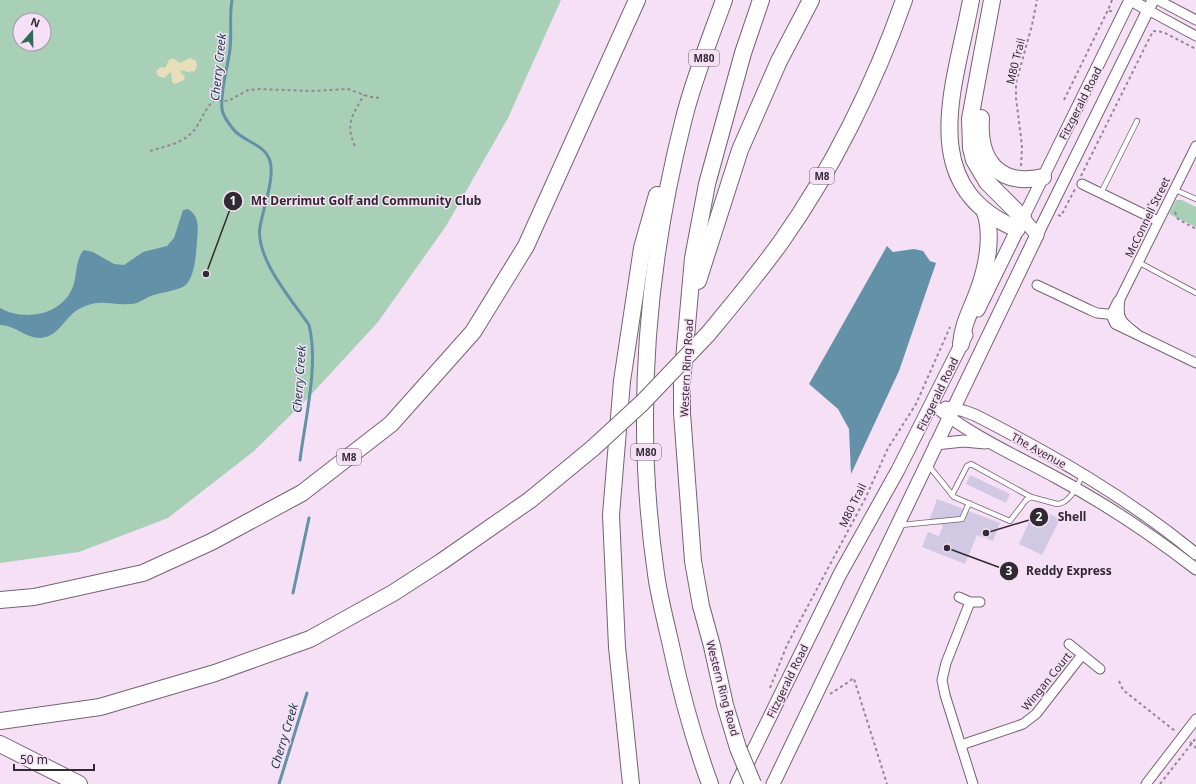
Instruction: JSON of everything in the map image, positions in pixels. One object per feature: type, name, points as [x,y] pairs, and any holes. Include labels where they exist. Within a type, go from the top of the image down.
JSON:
[{"type":"highway","name":"M8","points":[[0,600],[34,597],[143,572],[211,542],[302,493],[391,424],[474,332],[526,246],[637,0]]},
{"type":"highway","name":"M80","points":[[710,784],[700,756],[678,680],[656,575],[645,441],[645,382],[651,292],[656,250],[667,191],[684,116],[724,0]]},
{"type":"highway","name":"Western Ring Road","points":[[753,784],[738,748],[725,705],[712,646],[700,606],[693,561],[682,413],[682,382],[688,336],[693,258],[707,184],[743,53],[762,0]]},
{"type":"highway","points":[[688,336],[698,279],[740,150],[779,61],[811,0]]},
{"type":"highway","name":"M8","points":[[0,721],[100,707],[215,673],[310,639],[393,593],[441,562],[530,500],[593,448],[642,403],[708,334],[755,277],[782,241],[813,193],[868,88],[904,0]]},
{"type":"highway","points":[[971,0],[949,119],[950,147],[955,170],[973,200],[985,212],[1000,221],[1020,223]]},
{"type":"highway","points":[[992,0],[970,119],[971,148],[974,160],[987,182],[1020,223]]},
{"type":"highway","points":[[981,64],[980,128],[983,150],[988,160],[995,169],[1012,178],[1031,180],[1043,177]]},
{"type":"highway","points":[[631,784],[617,646],[611,516],[622,381],[642,248],[662,174],[684,116]]},
{"type":"highway","points":[[961,344],[962,327],[978,290],[986,260],[989,227],[985,212]]},
{"type":"highway","points":[[0,744],[79,784]]},
{"type":"main road","points":[[1020,223],[1037,235]]},
{"type":"main road","name":"Fitzgerald Road","points":[[737,784],[840,574],[898,470],[932,404],[1020,223]]},
{"type":"main road","name":"Fitzgerald Road","points":[[773,784],[897,527],[935,444],[997,321],[1037,235]]},
{"type":"main road","points":[[764,784],[850,607],[897,527]]},
{"type":"street","points":[[1130,0],[1151,5],[1196,36]]},
{"type":"street","name":"Fitzgerald Road","points":[[1020,223],[1130,0]]},
{"type":"street","points":[[1158,0],[1196,20]]},
{"type":"street","name":"Fitzgerald Road","points":[[1037,235],[1151,5]]},
{"type":"street","name":"McConnell Street","points":[[1115,315],[1120,299],[1196,146]]},
{"type":"street","points":[[1080,182],[1158,221]]},
{"type":"street","points":[[1037,285],[1090,310],[1115,315],[1136,334],[1196,362]]},
{"type":"street","name":"The Avenue","points":[[932,404],[951,413],[959,425],[1075,488],[1157,539],[1196,569]]},
{"type":"street","name":"The Avenue","points":[[951,413],[964,410],[1083,474],[1132,506],[1196,554]]},
{"type":"street","name":"The Avenue","points":[[935,444],[964,441],[992,444]]},
{"type":"street","points":[[959,597],[970,602],[980,602]]},
{"type":"street","points":[[970,602],[946,663],[942,680],[945,696],[973,784]]},
{"type":"street","name":"Wingan Court","points":[[1069,644],[1100,669]]},
{"type":"street","name":"Wingan Court","points":[[961,746],[1028,722],[1036,714],[1082,655]]},
{"type":"street","points":[[1146,784],[1196,720]]},
{"type":"lane","points":[[1101,193],[1137,121]]},
{"type":"lane","points":[[1174,189],[1196,199]]},
{"type":"lane","points":[[1138,262],[1196,293]]},
{"type":"lane","points":[[926,463],[953,496],[1010,521],[1026,500],[1031,497]]},
{"type":"lane","points":[[953,496],[967,466],[971,464],[1031,497],[1052,504],[1060,504],[1068,498],[1083,474]]},
{"type":"lane","points":[[897,527],[962,519],[969,504]]},
{"type":"path","name":"M80 Trail","points":[[1021,167],[1022,146],[1016,98],[1016,83],[1032,25],[1037,0]]},
{"type":"path","points":[[1064,100],[1108,10]]},
{"type":"path","points":[[1061,216],[1080,182],[1082,173],[1153,31],[1163,32],[1196,49]]},
{"type":"path","points":[[150,151],[183,140],[191,134],[207,108],[216,100],[228,101],[248,90],[311,91],[348,89],[364,95],[381,98]]},
{"type":"path","points":[[355,146],[350,134],[350,123],[364,95]]},
{"type":"path","points":[[1080,182],[1082,173]]},
{"type":"path","points":[[1140,202],[1147,205],[1156,203],[1165,207],[1175,212],[1178,219],[1196,229]]},
{"type":"path","name":"M80 Trail","points":[[769,691],[787,645],[862,505],[884,456],[916,404],[950,326]]},
{"type":"path","points":[[853,678],[887,784]]},
{"type":"path","points":[[1119,680],[1123,690],[1192,743],[1196,748]]},
{"type":"path","points":[[1160,784],[1196,738]]},
{"type":"green space","points":[[0,0],[561,0],[508,118],[446,226],[378,322],[307,399],[254,451],[168,518],[79,552],[0,563]]},
{"type":"green space","points":[[1176,200],[1182,200],[1196,207],[1196,227],[1169,214]]},
{"type":"sand","points":[[173,58],[180,63],[190,58],[196,61],[197,65],[195,71],[188,72],[181,70],[181,73],[185,76],[184,80],[175,84],[172,82],[171,72],[164,78],[158,76],[156,72],[160,67],[165,68],[169,60]]},
{"type":"water","points":[[188,209],[195,215],[198,232],[192,273],[187,284],[183,287],[151,296],[134,304],[95,303],[88,305],[75,311],[58,330],[47,337],[40,338],[30,336],[10,327],[0,325],[0,308],[9,312],[29,315],[49,311],[58,306],[71,291],[75,281],[77,264],[84,250],[93,252],[114,264],[124,265],[143,252],[167,246],[174,238],[183,210]]},
{"type":"water","points":[[887,246],[893,252],[914,249],[923,251],[930,261],[936,263],[899,371],[851,474],[849,429],[838,409],[809,384]]},
{"type":"building","points":[[970,475],[1010,494],[1006,503],[966,484]]},
{"type":"building","points":[[937,499],[1000,523],[993,541],[977,535],[965,564],[922,547],[928,532],[939,536],[943,526],[929,521]]},
{"type":"building","points":[[1036,507],[1060,519],[1042,555],[1019,544]]},
{"type":"waterway","name":"Cherry Creek","points":[[232,0],[231,43],[224,79],[222,109],[226,120],[234,130],[243,138],[264,151],[270,161],[270,184],[260,227],[260,239],[263,252],[276,278],[309,325],[312,340],[312,374],[300,460]]},
{"type":"waterway","name":"Cherry Creek","points":[[293,593],[309,518]]},
{"type":"waterway","name":"Cherry Creek","points":[[279,784],[307,693]]},
{"type":"place","name":"Mt Derrimut Golf and Community Club","points":[[206,274]]},
{"type":"place","name":"Shell","points":[[986,533]]},
{"type":"place","name":"Reddy Express","points":[[947,548]]}]
